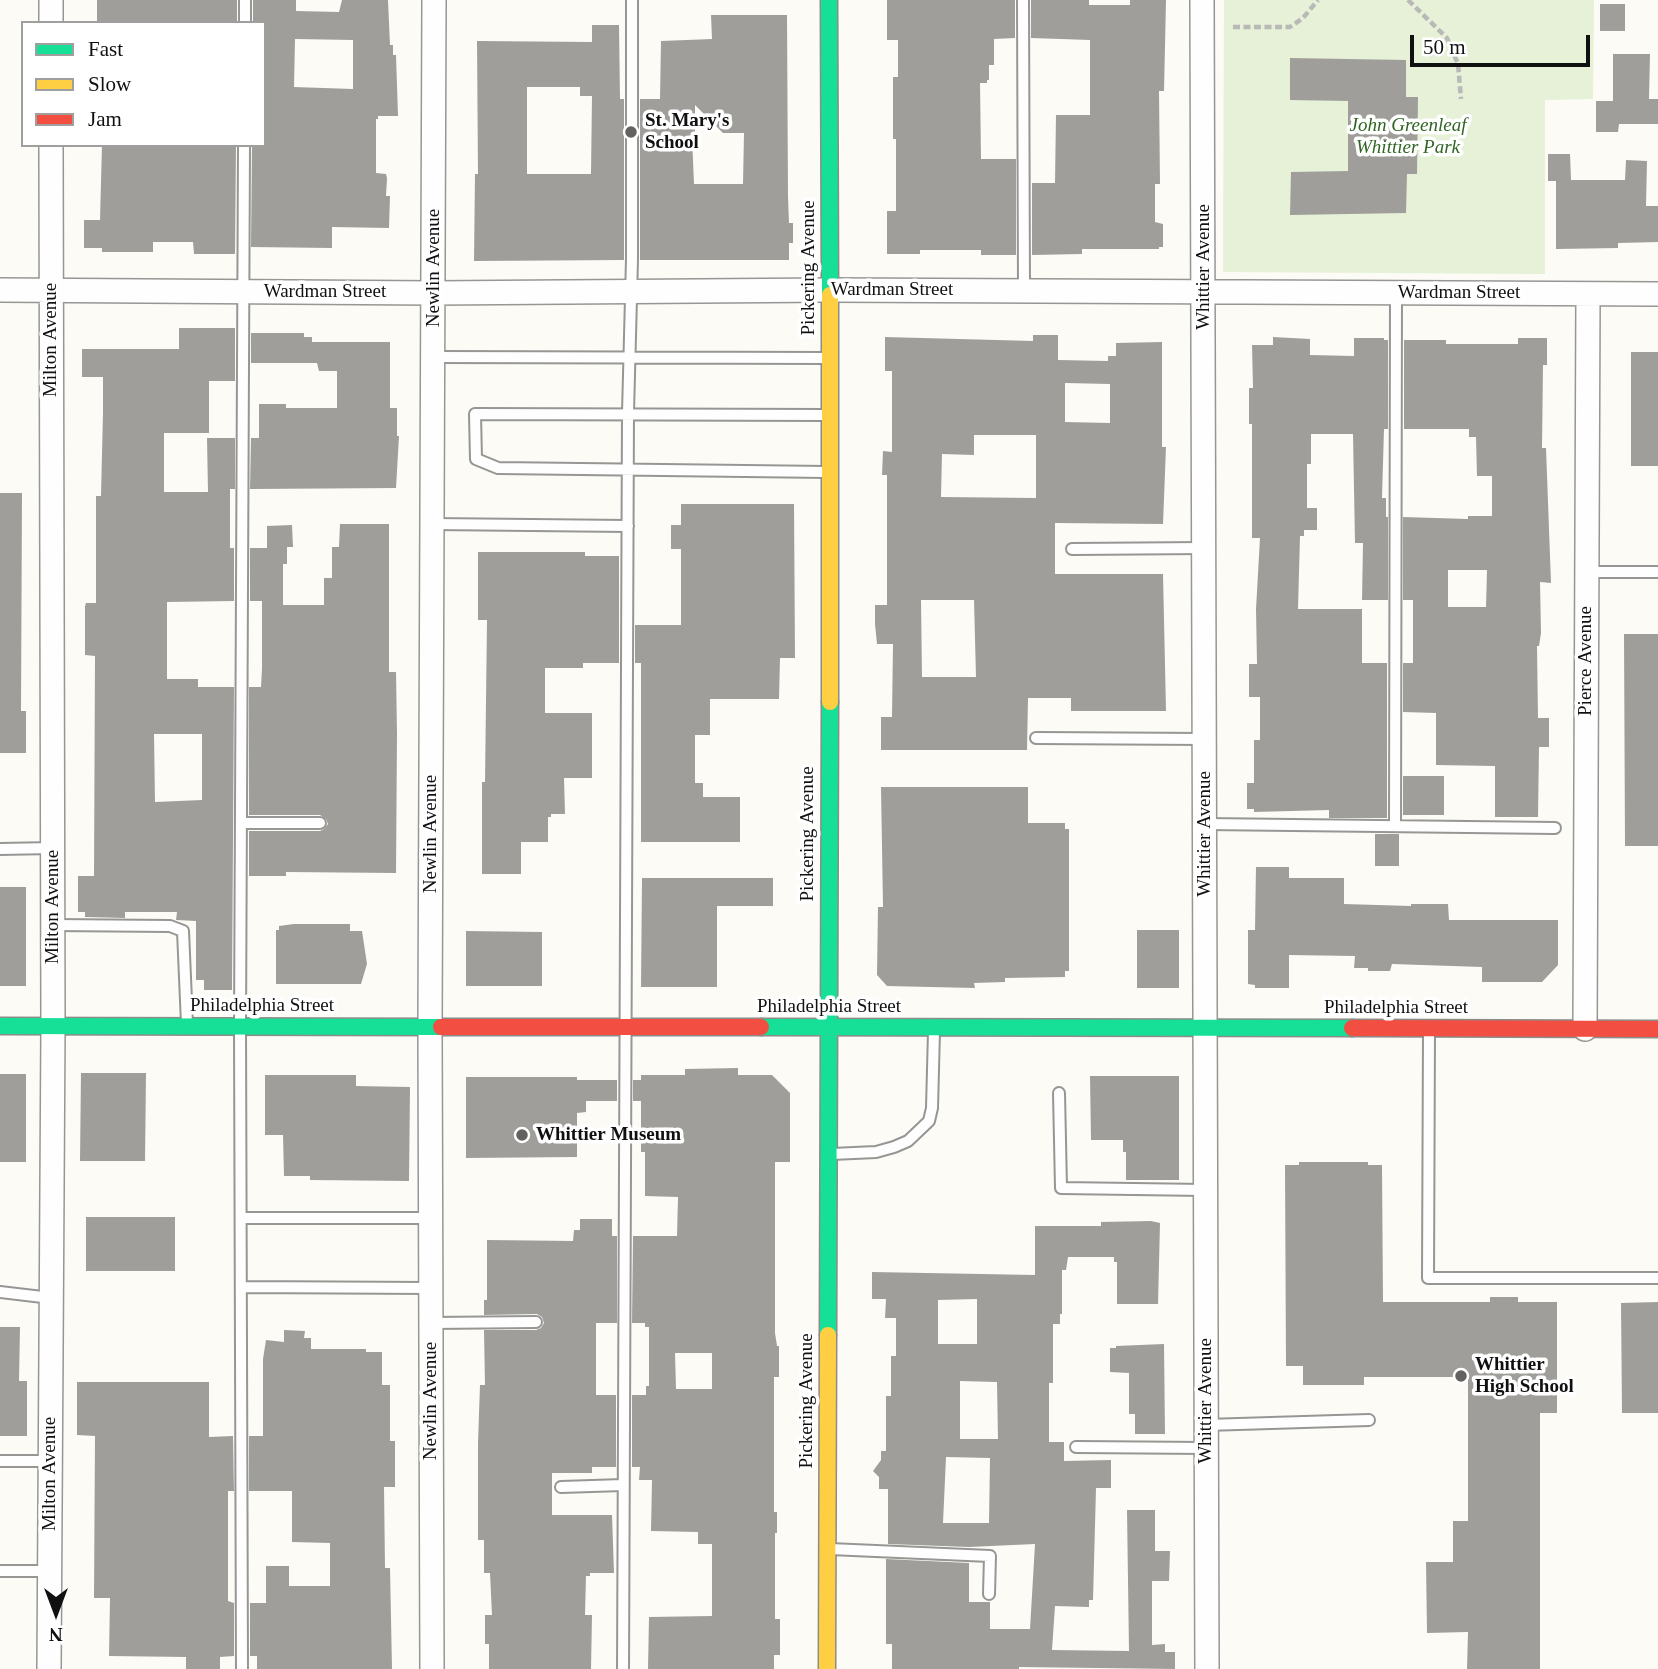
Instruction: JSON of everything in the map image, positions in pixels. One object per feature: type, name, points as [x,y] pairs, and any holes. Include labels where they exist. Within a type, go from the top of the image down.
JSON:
[{"type":"street","points":[[51,0],[51,21]]},
{"type":"street","name":"Newlin Avenue","points":[[432,1669],[430,1027],[434,0]]},
{"type":"street","name":"Pickering Avenue","points":[[827,1669],[831,415],[829,0]]},
{"type":"street","name":"Whittier Avenue","points":[[1202,0],[1205,292],[1207,1669]]},
{"type":"street","name":"Milton Avenue","points":[[49,1669],[53,1027],[51,147]]},
{"type":"street","name":"Wardman Street","points":[[0,290],[1658,294]]},
{"type":"street","name":"Pierce Avenue","points":[[1585,1029],[1588,294]]},
{"type":"street","name":"Philadelphia Street","points":[[0,1026],[1658,1029]]},
{"type":"lane","points":[[245,0],[245,21]]},
{"type":"lane","points":[[623,1669],[632,0]]},
{"type":"lane","points":[[1023,0],[1024,291]]},
{"type":"lane","points":[[242,1669],[240,1027],[244,147]]},
{"type":"lane","points":[[1395,827],[1396,293]]},
{"type":"lane","points":[[434,357],[831,358]]},
{"type":"lane","points":[[830,472],[498,468],[476,459],[475,414],[831,415]]},
{"type":"lane","points":[[433,524],[628,526]]},
{"type":"lane","points":[[1072,549],[1205,548]]},
{"type":"lane","points":[[1587,572],[1658,572]]},
{"type":"lane","points":[[1036,738],[1205,739]]},
{"type":"lane","points":[[241,823],[320,822]]},
{"type":"lane","points":[[1205,824],[1555,828]]},
{"type":"lane","points":[[0,849],[53,848]]},
{"type":"lane","points":[[53,925],[170,926],[183,931],[187,1027]]},
{"type":"lane","points":[[828,1154],[876,1152],[894,1147],[908,1140],[929,1121],[932,1108],[934,1028]]},
{"type":"lane","points":[[1429,1029],[1428,1278],[1658,1278]]},
{"type":"lane","points":[[1059,1093],[1060,1188],[1205,1190]]},
{"type":"lane","points":[[241,1218],[430,1218]]},
{"type":"lane","points":[[241,1287],[430,1288]]},
{"type":"lane","points":[[0,1292],[51,1298]]},
{"type":"lane","points":[[430,1323],[536,1322]]},
{"type":"lane","points":[[1076,1447],[1369,1420]]},
{"type":"lane","points":[[0,1461],[50,1461]]},
{"type":"lane","points":[[561,1487],[624,1485]]},
{"type":"lane","points":[[828,1549],[990,1556],[989,1594]]},
{"type":"lane","points":[[0,1571],[50,1571]]},
{"type":"path","points":[[1233,27],[1290,27],[1303,18],[1318,0]]},
{"type":"path","points":[[1408,0],[1447,38],[1458,64],[1461,99]]},
{"type":"green space","name":"John Greenleaf Whittier Park","points":[[1224,0],[1594,0],[1593,99],[1545,100],[1545,274],[1223,272]]},
{"type":"building","points":[[97,0],[237,0],[237,21],[97,21]]},
{"type":"building","points":[[253,0],[296,0],[296,11],[339,12],[342,0],[388,0],[390,45],[393,45],[393,55],[396,55],[398,116],[378,116],[376,119],[376,173],[386,174],[387,178],[386,196],[390,196],[389,228],[332,227],[332,248],[251,247],[252,147],[266,147],[266,21],[253,21]],"holes":[[[295,39],[353,40],[353,89],[294,87]]]},
{"type":"building","points":[[887,0],[1015,0],[1015,38],[994,39],[994,65],[989,65],[987,83],[980,83],[981,159],[1016,159],[1016,255],[981,255],[981,250],[920,250],[920,254],[887,254],[887,211],[896,211],[893,77],[898,77],[898,40],[887,40]]},
{"type":"building","points":[[1031,0],[1089,0],[1089,5],[1130,5],[1130,0],[1166,0],[1164,91],[1159,91],[1160,184],[1155,184],[1155,222],[1163,224],[1163,247],[1082,249],[1082,254],[1032,255],[1032,183],[1055,183],[1056,115],[1090,115],[1090,40],[1031,38]]},
{"type":"building","points":[[1600,4],[1625,4],[1625,31],[1600,31]]},
{"type":"building","points":[[711,15],[787,15],[788,197],[789,223],[793,223],[793,243],[789,243],[789,260],[640,260],[640,99],[660,99],[661,41],[712,39]],"holes":[[[695,105],[723,133],[744,133],[743,184],[694,184],[692,137],[695,137]]]},
{"type":"building","points":[[592,25],[619,25],[620,99],[624,99],[624,260],[474,261],[475,174],[478,174],[477,41],[592,42]],"holes":[[[527,87],[580,87],[580,96],[592,96],[591,174],[527,174]]]},
{"type":"building","points":[[1613,54],[1650,54],[1649,99],[1658,99],[1658,124],[1619,124],[1618,132],[1596,132],[1596,101],[1613,101]]},
{"type":"building","points":[[1290,58],[1406,60],[1406,97],[1418,97],[1417,174],[1407,174],[1406,213],[1290,215],[1291,172],[1348,171],[1348,101],[1290,100]]},
{"type":"building","points":[[102,147],[236,147],[235,254],[194,254],[193,242],[153,242],[153,252],[102,252],[102,248],[84,248],[84,220],[100,220]]},
{"type":"building","points":[[1548,154],[1570,154],[1571,180],[1625,180],[1626,160],[1647,161],[1646,206],[1658,206],[1658,242],[1618,243],[1618,248],[1556,249],[1556,181],[1548,181]]},
{"type":"building","points":[[179,328],[235,328],[235,381],[209,381],[209,433],[164,433],[164,492],[208,492],[207,438],[235,438],[235,489],[230,489],[230,548],[234,548],[234,601],[167,602],[167,679],[198,679],[198,687],[234,687],[232,990],[204,990],[204,980],[196,980],[196,921],[176,920],[177,912],[125,912],[125,918],[85,917],[85,912],[78,912],[78,876],[94,876],[95,656],[85,655],[85,606],[86,603],[96,603],[96,496],[101,496],[103,413],[103,377],[82,377],[82,349],[179,349]],"holes":[[[154,734],[202,734],[202,800],[155,802]]]},
{"type":"building","points":[[251,333],[304,333],[304,337],[312,337],[312,342],[390,342],[390,408],[397,408],[399,436],[396,488],[250,489],[251,438],[259,438],[259,404],[286,404],[286,408],[337,408],[337,371],[319,371],[317,363],[251,363]]},
{"type":"building","points":[[1033,335],[1058,335],[1058,360],[1108,361],[1108,356],[1116,356],[1116,343],[1162,342],[1162,447],[1166,447],[1163,524],[1055,523],[1055,574],[1163,574],[1166,711],[1071,711],[1071,698],[1028,698],[1027,750],[881,750],[881,717],[892,717],[893,644],[877,644],[875,624],[875,605],[887,605],[887,475],[882,475],[883,451],[892,452],[892,371],[885,371],[885,337],[1033,341]],"holes":[[[1065,383],[1110,384],[1110,423],[1065,422]],[[974,435],[1036,435],[1036,498],[941,497],[942,454],[974,455]],[[921,600],[974,600],[976,677],[922,677]]]},
{"type":"building","points":[[1273,337],[1310,339],[1310,355],[1354,356],[1354,338],[1388,340],[1388,429],[1384,429],[1382,498],[1386,498],[1388,517],[1388,600],[1362,600],[1363,543],[1355,543],[1353,434],[1311,434],[1311,464],[1307,464],[1307,508],[1317,508],[1317,530],[1304,530],[1304,536],[1300,536],[1298,609],[1362,609],[1362,663],[1387,663],[1387,818],[1329,818],[1329,810],[1254,812],[1254,809],[1247,809],[1247,783],[1254,783],[1254,740],[1260,740],[1260,697],[1249,697],[1249,664],[1257,664],[1256,609],[1260,538],[1252,538],[1252,424],[1249,424],[1249,388],[1253,388],[1252,345],[1273,345]]},
{"type":"building","points":[[1518,338],[1547,338],[1547,365],[1543,365],[1542,448],[1546,448],[1551,583],[1540,582],[1541,633],[1537,646],[1538,718],[1549,718],[1549,747],[1539,747],[1538,817],[1495,817],[1495,766],[1436,765],[1436,713],[1403,712],[1403,663],[1413,663],[1413,600],[1403,600],[1403,517],[1468,519],[1468,516],[1492,516],[1492,476],[1477,476],[1476,437],[1469,437],[1469,429],[1404,429],[1404,340],[1446,340],[1446,344],[1518,344]],"holes":[[[1448,570],[1487,570],[1486,607],[1448,607]]]},
{"type":"building","points":[[1631,352],[1658,352],[1658,466],[1631,466]]},
{"type":"building","points":[[0,493],[22,493],[21,711],[26,711],[26,753],[0,753]]},
{"type":"building","points":[[681,504],[794,504],[795,658],[780,658],[779,699],[710,699],[710,735],[695,735],[695,783],[703,783],[703,797],[740,797],[740,842],[641,842],[641,663],[635,663],[635,625],[681,625],[681,549],[671,549],[671,525],[681,525]]},
{"type":"building","points":[[340,524],[389,524],[389,672],[396,672],[396,873],[286,872],[286,876],[249,876],[249,831],[320,831],[328,824],[320,815],[249,815],[249,687],[261,687],[262,668],[262,601],[250,601],[250,548],[267,548],[267,526],[292,525],[293,547],[287,547],[287,564],[283,564],[283,605],[324,605],[324,578],[332,578],[332,547],[339,547]]},
{"type":"building","points":[[478,552],[585,552],[585,556],[619,556],[619,663],[583,663],[583,668],[545,668],[545,713],[592,713],[592,778],[564,778],[565,814],[551,814],[551,817],[548,817],[548,842],[521,842],[521,874],[482,874],[487,620],[478,620]]},
{"type":"building","points":[[1624,634],[1658,634],[1658,846],[1625,846]]},
{"type":"building","points":[[1403,776],[1444,776],[1444,815],[1403,815]]},
{"type":"building","points":[[881,787],[1028,787],[1028,823],[1065,823],[1065,829],[1069,829],[1069,971],[1065,971],[1065,977],[1005,978],[1005,982],[974,983],[975,988],[887,986],[877,975],[878,907],[883,907]]},
{"type":"building","points":[[1375,834],[1399,834],[1399,866],[1375,866]]},
{"type":"building","points":[[1256,867],[1289,867],[1289,878],[1344,878],[1344,904],[1448,904],[1449,920],[1558,920],[1558,965],[1542,982],[1482,982],[1482,967],[1392,964],[1390,971],[1368,971],[1368,968],[1354,968],[1355,956],[1289,955],[1289,988],[1255,988],[1255,985],[1248,984],[1248,930],[1255,930]]},
{"type":"building","points":[[642,878],[773,878],[773,906],[717,906],[717,987],[641,987]]},
{"type":"building","points":[[0,887],[26,887],[26,986],[0,986]]},
{"type":"building","points":[[350,924],[350,931],[362,931],[367,964],[361,984],[276,984],[276,930],[279,930],[279,926]]},
{"type":"building","points":[[1137,930],[1179,930],[1179,988],[1137,988]]},
{"type":"building","points":[[466,931],[542,932],[542,986],[466,986]]},
{"type":"building","points":[[738,1068],[738,1075],[772,1075],[790,1093],[790,1162],[775,1162],[775,1333],[779,1346],[779,1377],[774,1377],[774,1512],[777,1512],[775,1619],[780,1619],[780,1655],[774,1655],[774,1669],[648,1669],[649,1617],[712,1616],[712,1544],[698,1544],[698,1532],[651,1531],[652,1480],[639,1480],[640,1467],[632,1467],[632,1395],[646,1395],[646,1386],[649,1386],[649,1327],[645,1327],[645,1323],[632,1323],[633,1236],[677,1236],[678,1197],[645,1196],[645,1152],[641,1152],[641,1101],[633,1101],[633,1080],[641,1080],[641,1075],[685,1075],[685,1069]],"holes":[[[675,1353],[712,1353],[712,1389],[676,1389]]]},
{"type":"building","points":[[81,1073],[146,1073],[145,1161],[80,1161]]},
{"type":"building","points":[[0,1074],[26,1074],[26,1162],[0,1162]]},
{"type":"building","points":[[265,1075],[356,1075],[356,1086],[410,1087],[409,1181],[310,1180],[310,1176],[284,1176],[283,1135],[265,1135]]},
{"type":"building","points":[[1090,1076],[1179,1076],[1179,1180],[1126,1180],[1123,1140],[1091,1140]]},
{"type":"building","name":"Whittier Museum","points":[[466,1077],[577,1077],[577,1080],[617,1080],[617,1101],[586,1101],[586,1112],[577,1113],[577,1157],[466,1158]]},
{"type":"building","points":[[1299,1162],[1368,1162],[1368,1165],[1382,1165],[1383,1302],[1490,1302],[1490,1297],[1518,1297],[1518,1302],[1557,1302],[1557,1413],[1540,1413],[1540,1669],[1467,1669],[1468,1632],[1427,1633],[1426,1562],[1453,1562],[1453,1521],[1468,1521],[1468,1377],[1364,1377],[1364,1385],[1303,1385],[1303,1366],[1286,1366],[1285,1165],[1299,1165]]},
{"type":"building","points":[[86,1217],[175,1217],[175,1271],[86,1271]]},
{"type":"building","points":[[580,1219],[612,1219],[612,1236],[617,1236],[617,1323],[596,1323],[596,1395],[616,1395],[616,1467],[592,1467],[592,1473],[552,1473],[552,1515],[612,1515],[614,1573],[590,1573],[590,1576],[586,1576],[585,1615],[592,1615],[591,1669],[489,1669],[489,1644],[485,1644],[485,1615],[492,1615],[490,1573],[484,1573],[484,1540],[478,1540],[478,1443],[480,1385],[485,1385],[484,1330],[536,1330],[544,1323],[542,1317],[537,1314],[484,1315],[484,1300],[487,1300],[487,1240],[573,1241],[574,1230],[580,1230]]},
{"type":"building","points":[[1101,1222],[1160,1223],[1158,1304],[1117,1304],[1117,1262],[1114,1262],[1114,1257],[1068,1257],[1066,1270],[1062,1270],[1062,1314],[1060,1324],[1053,1324],[1049,1442],[1064,1442],[1064,1461],[1111,1460],[1111,1488],[1096,1488],[1093,1600],[1089,1600],[1089,1607],[1055,1606],[1052,1650],[1129,1651],[1127,1510],[1155,1510],[1155,1551],[1170,1551],[1169,1581],[1152,1581],[1152,1645],[1165,1644],[1165,1652],[1175,1652],[1175,1669],[892,1669],[892,1644],[886,1644],[886,1559],[969,1563],[969,1602],[990,1602],[990,1629],[1030,1629],[1035,1544],[969,1547],[888,1544],[888,1489],[879,1489],[879,1477],[873,1471],[881,1460],[881,1451],[886,1451],[886,1396],[891,1396],[891,1356],[896,1356],[896,1318],[885,1318],[886,1299],[872,1299],[872,1272],[1035,1275],[1035,1226],[1101,1226]],"holes":[[[977,1299],[977,1344],[938,1344],[938,1300]],[[960,1381],[997,1382],[998,1439],[960,1439]],[[946,1457],[990,1458],[989,1523],[943,1523]]]},
{"type":"building","points":[[1658,1302],[1658,1413],[1622,1413],[1621,1303]]},
{"type":"building","points":[[0,1327],[20,1327],[19,1381],[27,1381],[27,1436],[0,1436]]},
{"type":"building","points":[[284,1330],[305,1331],[304,1338],[311,1338],[311,1349],[366,1349],[366,1352],[382,1352],[382,1385],[390,1385],[390,1441],[395,1441],[395,1487],[384,1487],[385,1568],[390,1568],[392,1669],[257,1669],[257,1656],[250,1656],[250,1603],[266,1603],[266,1566],[289,1566],[289,1586],[330,1586],[330,1543],[292,1542],[292,1491],[249,1491],[249,1436],[263,1436],[263,1359],[266,1340],[284,1342]]},
{"type":"building","points":[[1164,1344],[1165,1434],[1135,1434],[1135,1414],[1129,1414],[1129,1373],[1110,1372],[1110,1348]]},
{"type":"building","points":[[77,1382],[209,1382],[209,1437],[233,1436],[234,1491],[228,1491],[228,1601],[234,1603],[234,1656],[220,1657],[220,1669],[186,1669],[186,1657],[109,1656],[110,1598],[94,1598],[95,1436],[77,1435]]},
{"type":"traffic: fast","points":[[829,0],[830,295]]},
{"type":"traffic: fast","points":[[828,1335],[830,702]]},
{"type":"traffic: fast","points":[[0,1026],[441,1027]]},
{"type":"traffic: fast","points":[[761,1027],[1352,1028]]},
{"type":"traffic: slow","points":[[830,295],[830,702]]},
{"type":"traffic: slow","points":[[827,1669],[828,1335]]},
{"type":"traffic: jam","points":[[441,1027],[761,1027]]},
{"type":"traffic: jam","points":[[1352,1028],[1658,1029]]},
{"type":"place","name":"St. Mary's School","points":[[631,132]]},
{"type":"place","name":"Whittier Museum","points":[[522,1135]]},
{"type":"place","name":"Whittier High School","points":[[1461,1376]]}]
